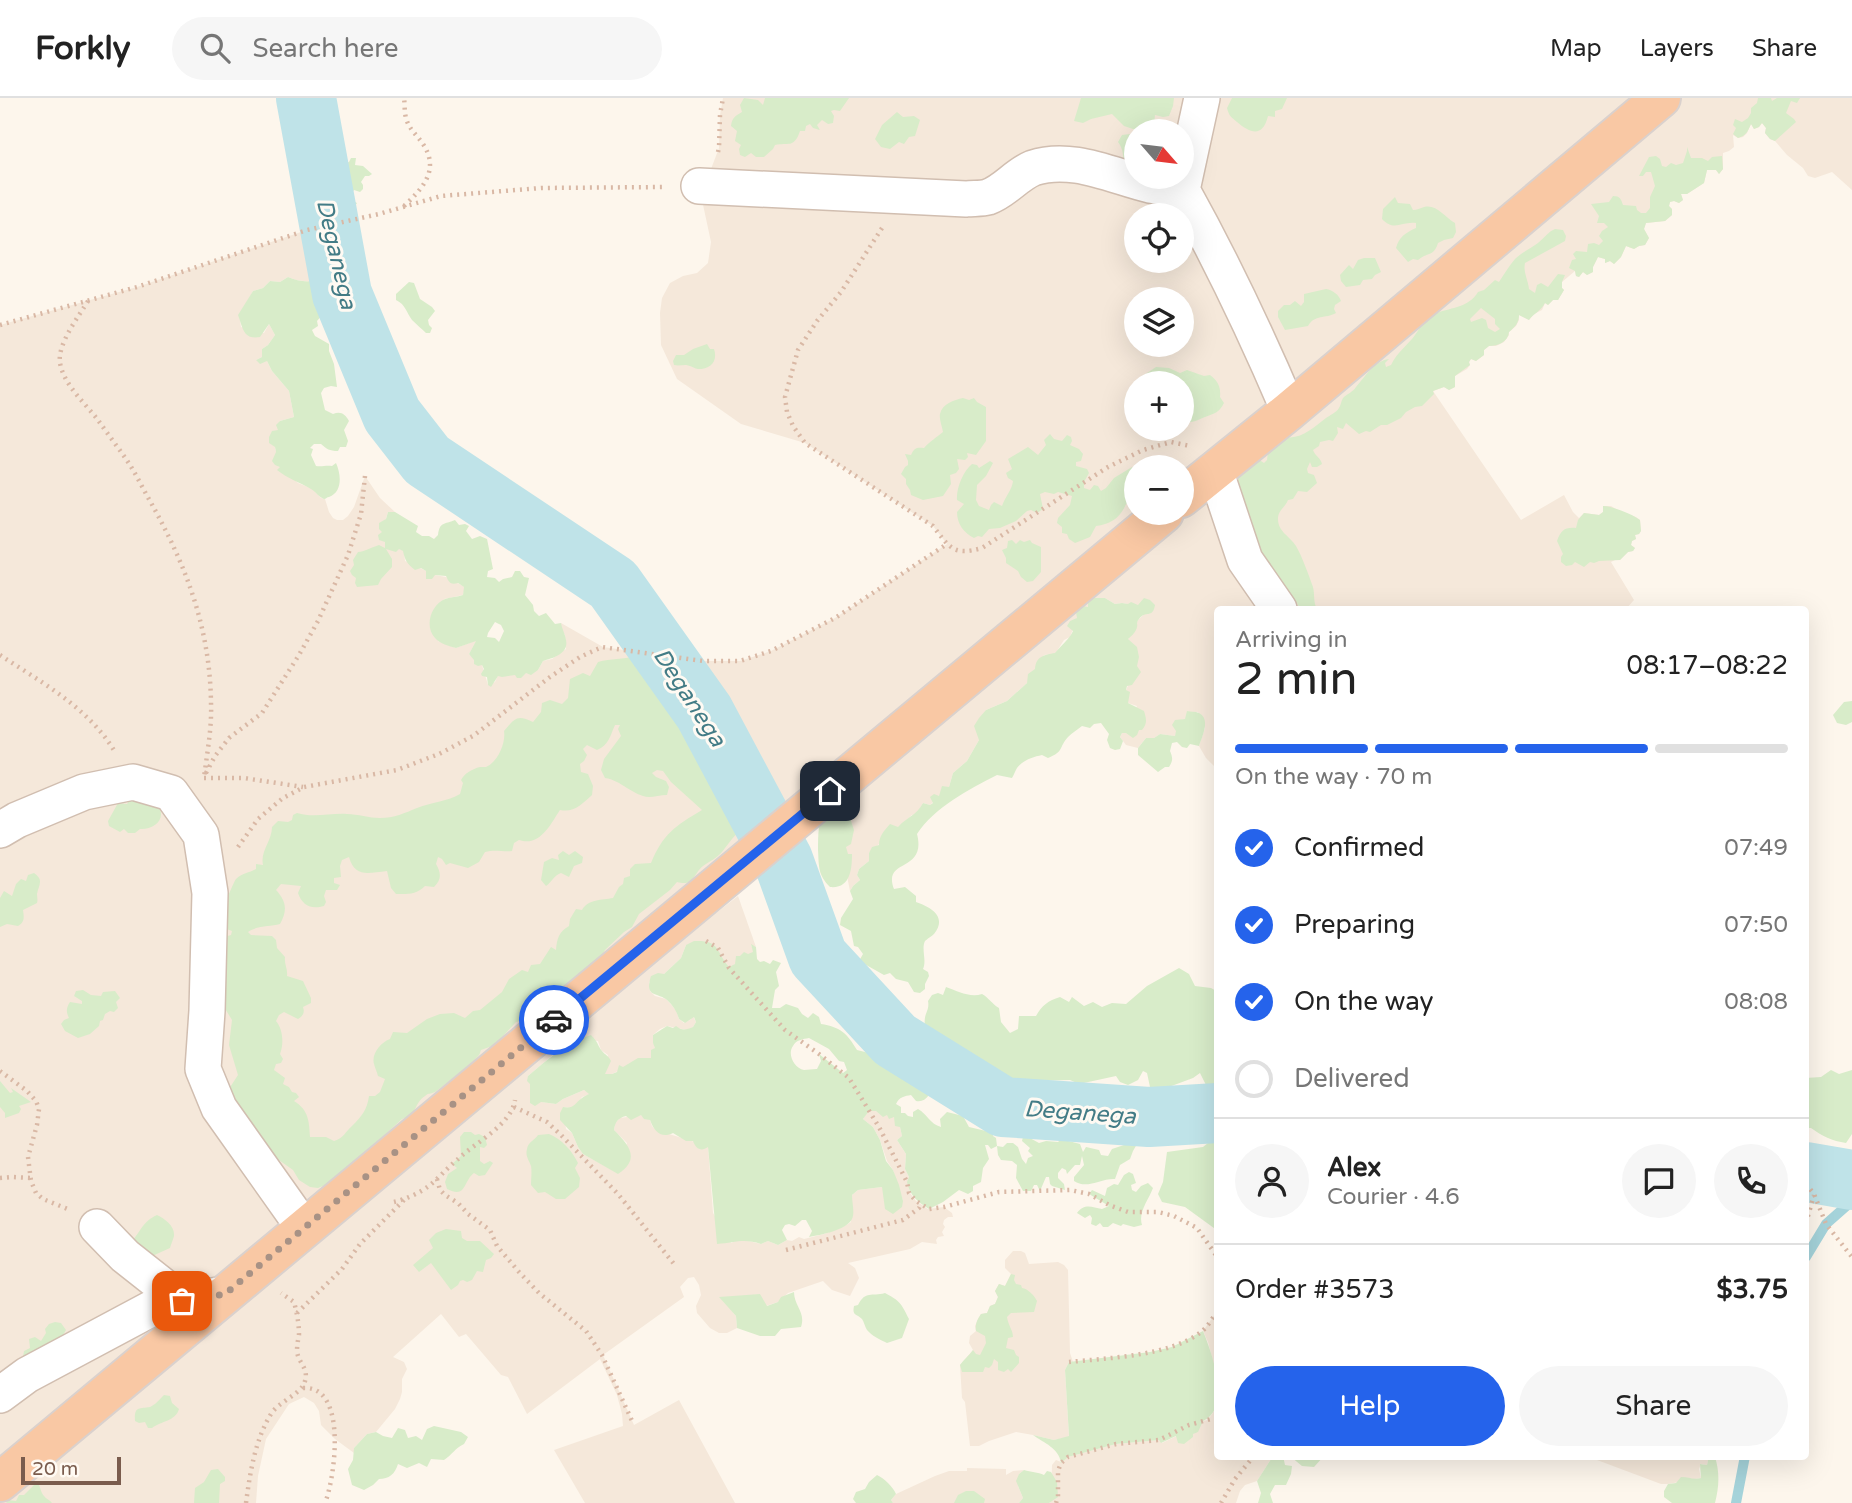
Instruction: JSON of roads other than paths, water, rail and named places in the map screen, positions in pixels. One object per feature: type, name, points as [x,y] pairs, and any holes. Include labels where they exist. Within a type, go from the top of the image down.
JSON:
[{"type":"highway","points":[[1194,487],[1289,411],[1661,98]]},
{"type":"highway","points":[[0,1482],[1150,525]]},
{"type":"street","points":[[1202,98],[1182,190],[1236,292],[1289,411]]},
{"type":"street","points":[[699,186],[986,198],[1034,168],[1062,163],[1150,185],[1182,190]]},
{"type":"street","points":[[1215,470],[1245,560],[1277,606]]},
{"type":"street","points":[[0,830],[17,820],[85,792],[134,782],[171,793],[201,835],[211,893],[203,1069],[219,1108],[304,1228]]},
{"type":"street","points":[[97,1227],[125,1256],[182,1301]]},
{"type":"street","points":[[0,1395],[27,1375],[160,1304],[225,1294]]},
{"type":"waterway","name":"Deganega","points":[[306,98],[342,294],[392,415],[427,460],[613,584],[704,712],[783,860],[818,957],[895,1040],[1003,1107],[1149,1117],[1214,1113]]},
{"type":"waterway","name":"Deganega","points":[[1809,1173],[1852,1180]]},
{"type":"waterway","points":[[1809,1252],[1826,1224],[1852,1201]]},
{"type":"waterway","points":[[1736,1503],[1744,1460]]}]
